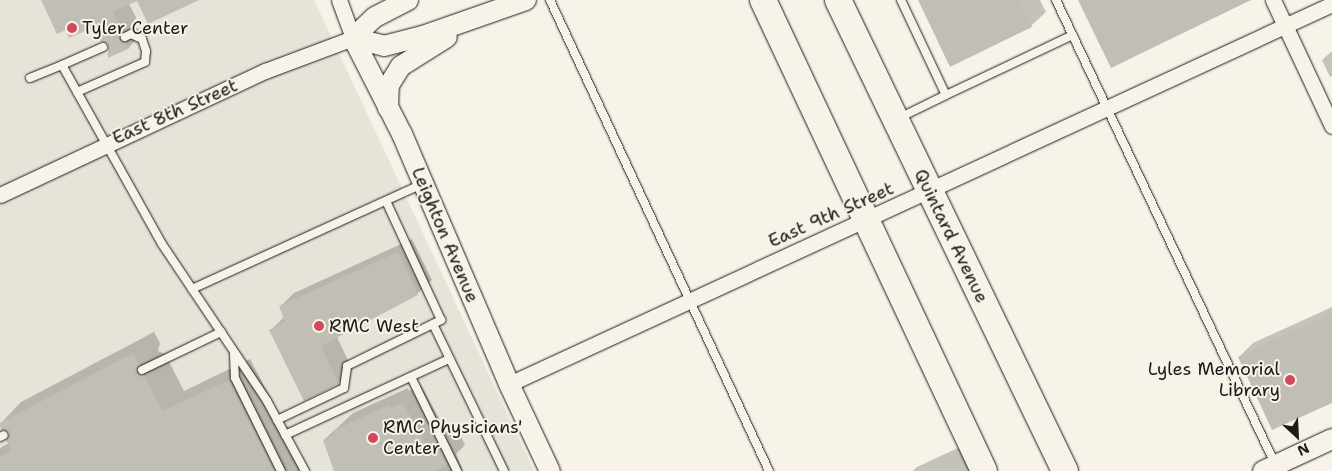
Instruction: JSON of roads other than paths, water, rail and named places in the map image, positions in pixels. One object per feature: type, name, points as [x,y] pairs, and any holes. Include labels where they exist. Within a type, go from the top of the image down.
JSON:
[{"type":"highway","points":[[763,0],[868,219],[984,471]]},
{"type":"highway","name":"Quintard Avenue","points":[[838,0],[1065,471]]},
{"type":"street","name":"Leighton Avenue","points":[[339,0],[353,38],[423,183],[509,384],[550,471]]},
{"type":"street","name":"East 8th Street","points":[[0,195],[104,144],[264,71],[353,38],[375,17],[408,0]]},
{"type":"street","points":[[353,38],[384,46],[526,0]]},
{"type":"street","points":[[1273,0],[1332,126]]},
{"type":"street","name":"East 9th Street","points":[[509,384],[688,300],[1108,110],[1332,4]]},
{"type":"street","points":[[388,108],[389,85],[401,66],[481,16]]},
{"type":"street","points":[[1269,468],[1332,439]]},
{"type":"lane","points":[[550,0],[688,300],[770,471]]},
{"type":"lane","points":[[901,0],[946,95]]},
{"type":"lane","points":[[1056,0],[1108,110],[1269,468]]},
{"type":"lane","points":[[77,92],[145,62],[146,51],[142,39],[131,34],[124,37]]},
{"type":"lane","points":[[896,120],[1073,35]]},
{"type":"lane","points":[[30,78],[103,46]]},
{"type":"lane","points":[[62,65],[104,144],[162,244],[234,351],[277,420],[305,471]]},
{"type":"lane","points":[[192,289],[423,183]]},
{"type":"lane","points":[[277,420],[344,388],[347,366],[442,320],[386,201]]},
{"type":"lane","points":[[433,324],[504,471]]},
{"type":"lane","points":[[142,370],[221,332]]},
{"type":"lane","points":[[234,351],[235,378],[281,471]]},
{"type":"lane","points":[[285,435],[449,359]]},
{"type":"lane","points":[[411,377],[457,471]]},
{"type":"place","name":"Tyler Center","points":[[72,28]]},
{"type":"place","name":"RMC West","points":[[319,326]]},
{"type":"place","name":"Lyles Memorial Library","points":[[1290,380]]},
{"type":"place","name":"RMC Physicians' Center","points":[[373,438]]}]
